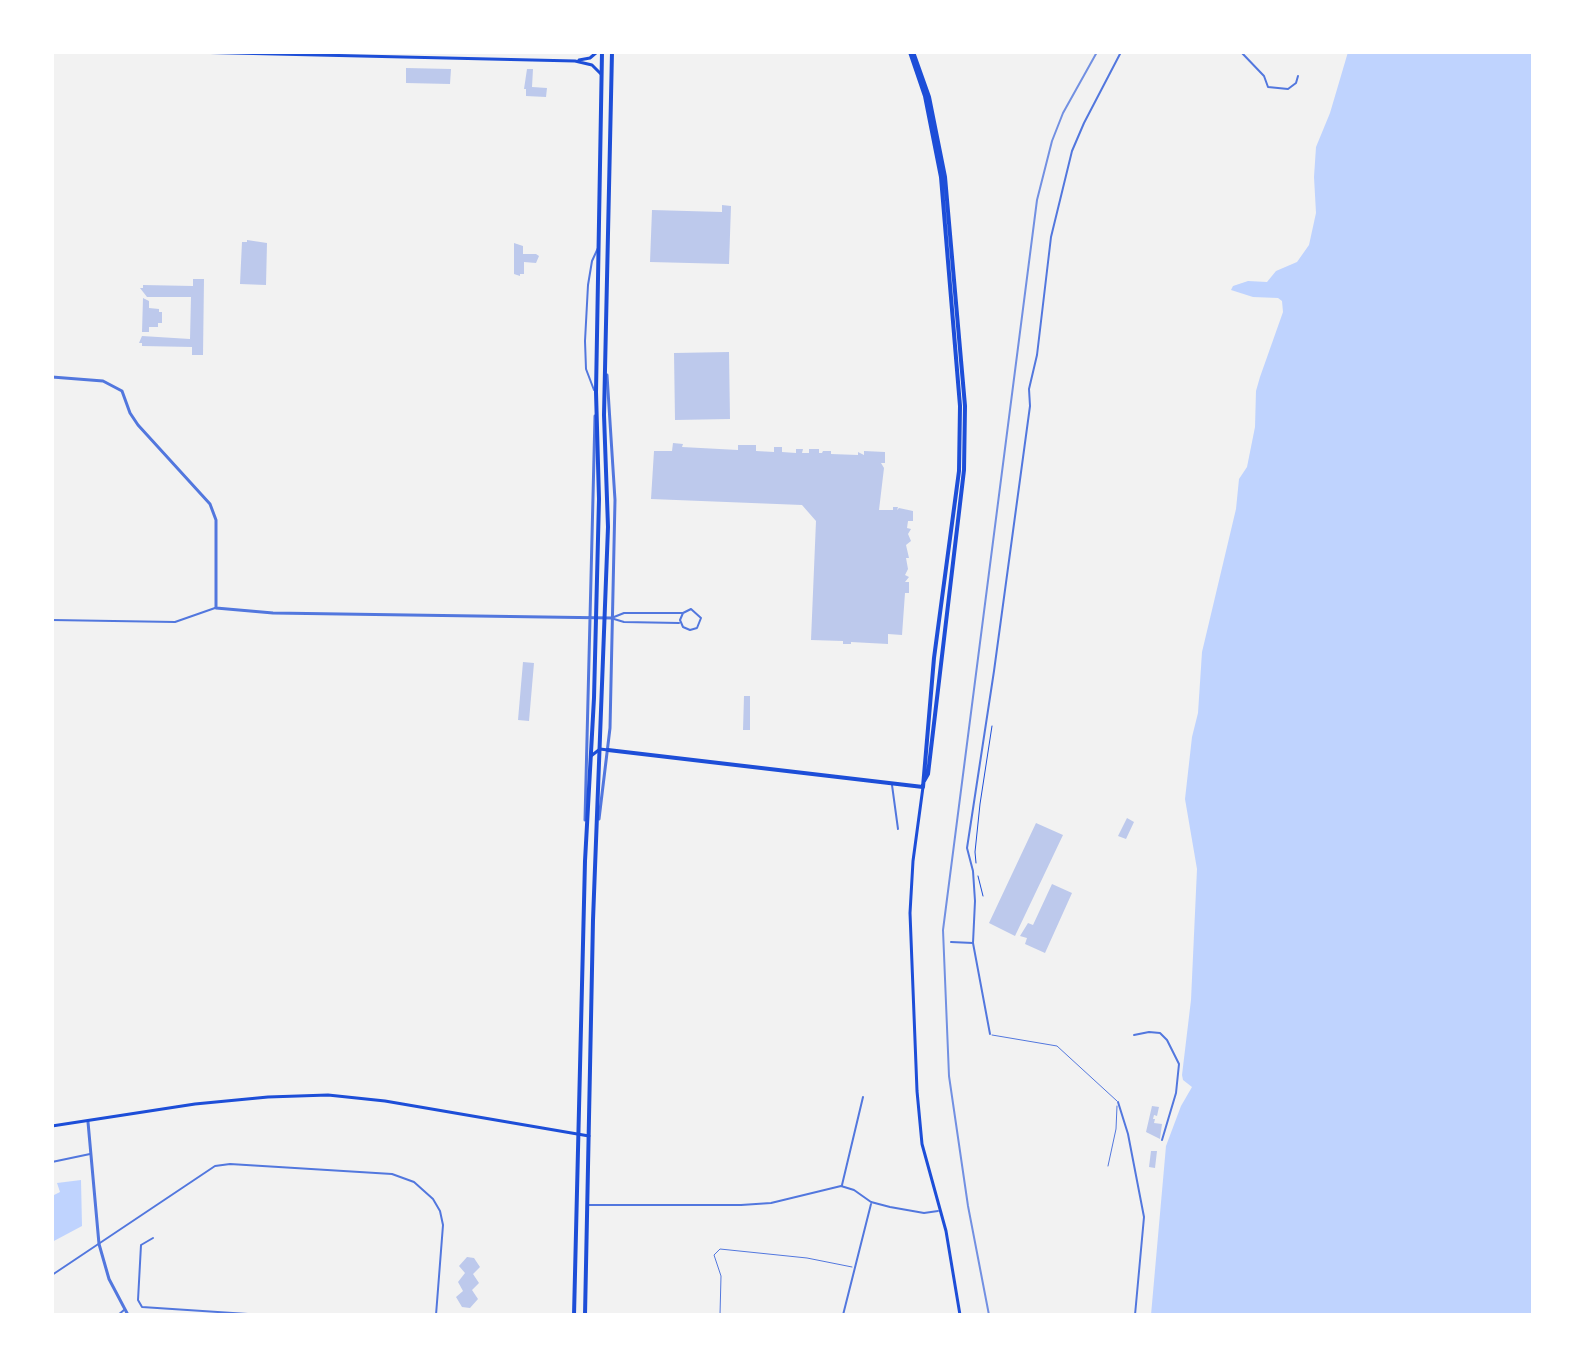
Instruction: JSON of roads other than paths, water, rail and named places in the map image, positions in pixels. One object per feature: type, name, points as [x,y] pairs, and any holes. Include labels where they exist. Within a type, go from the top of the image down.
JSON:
[{"type":"main road","points":[[189,52],[575,61],[592,65],[602,75]]},
{"type":"main road","points":[[574,1315],[585,861],[599,499],[596,392],[602,75],[600,52],[575,61]]},
{"type":"main road","points":[[585,1315],[596,834],[608,527],[606,366],[612,52]]},
{"type":"main road","points":[[911,52],[929,97],[945,177],[965,406],[964,470],[928,774],[923,785],[911,880],[912,979],[922,1144],[951,1259],[960,1315]]},
{"type":"main road","points":[[591,756],[600,749],[891,784],[923,785]]},
{"type":"main road","points":[[52,1126],[195,1104],[328,1095],[385,1101],[589,1136]]},
{"type":"street","points":[[990,1034],[973,943],[975,901],[973,871],[967,848],[994,671],[1051,237],[1072,151],[1121,52]]},
{"type":"street","points":[[1241,52],[1264,76],[1268,87],[1288,89],[1293,87],[1298,76]]},
{"type":"street","points":[[585,861],[596,392],[587,377],[585,341],[588,285],[592,261],[600,243]]},
{"type":"street","points":[[596,834],[608,750],[615,486],[606,366]]},
{"type":"street","points":[[52,377],[103,381],[122,391],[138,425],[210,504],[216,520],[216,608]]},
{"type":"street","points":[[52,620],[175,622],[216,608],[286,614],[610,618],[624,622],[681,623],[690,630],[697,628],[701,621],[696,610],[683,613],[624,613],[610,618]]},
{"type":"street","points":[[681,623],[683,613]]},
{"type":"street","points":[[891,784],[898,829]]},
{"type":"street","points":[[951,942],[973,943]]},
{"type":"street","points":[[1134,1035],[1160,1033],[1179,1064],[1176,1093],[1162,1140]]},
{"type":"street","points":[[841,1186],[863,1097]]},
{"type":"street","points":[[1118,1102],[1128,1134],[1144,1217],[1135,1315]]},
{"type":"street","points":[[88,1121],[99,1244],[109,1279],[128,1315]]},
{"type":"street","points":[[52,1162],[91,1154]]},
{"type":"street","points":[[52,1275],[218,1165],[399,1175],[420,1187],[440,1211],[443,1225],[436,1315]]},
{"type":"street","points":[[587,1205],[771,1203],[841,1186],[848,1187],[871,1202],[909,1211],[940,1210]]},
{"type":"street","points":[[843,1315],[871,1202]]},
{"type":"street","points":[[153,1238],[141,1245],[138,1300],[142,1307],[263,1315]]},
{"type":"street","points":[[118,1315],[125,1310]]},
{"type":"lane","points":[[990,1034],[1057,1046],[1118,1102],[1108,1166]]},
{"type":"lane","points":[[720,1315],[721,1276],[714,1255],[720,1249],[807,1258],[854,1267]]},
{"type":"water","points":[[1348,52],[1533,52],[1533,1315],[1151,1315],[1166,1146],[1181,1106],[1192,1087],[1183,1080],[1182,1075],[1191,1000],[1197,869],[1185,799],[1198,713],[1202,652],[1236,509],[1239,479],[1247,467],[1255,427],[1256,391],[1283,312],[1282,301],[1278,298],[1253,297],[1231,290],[1233,286],[1248,281],[1267,282],[1276,271],[1297,262],[1309,245],[1316,213],[1316,147],[1330,113]]},
{"type":"water","points":[[81,1180],[82,1226],[52,1242],[52,1204],[54,1195],[60,1192],[57,1183]]},
{"type":"railway","points":[[989,1315],[968,1206],[949,1076],[943,930],[1037,200],[1052,141],[1063,113],[1097,52]]}]
